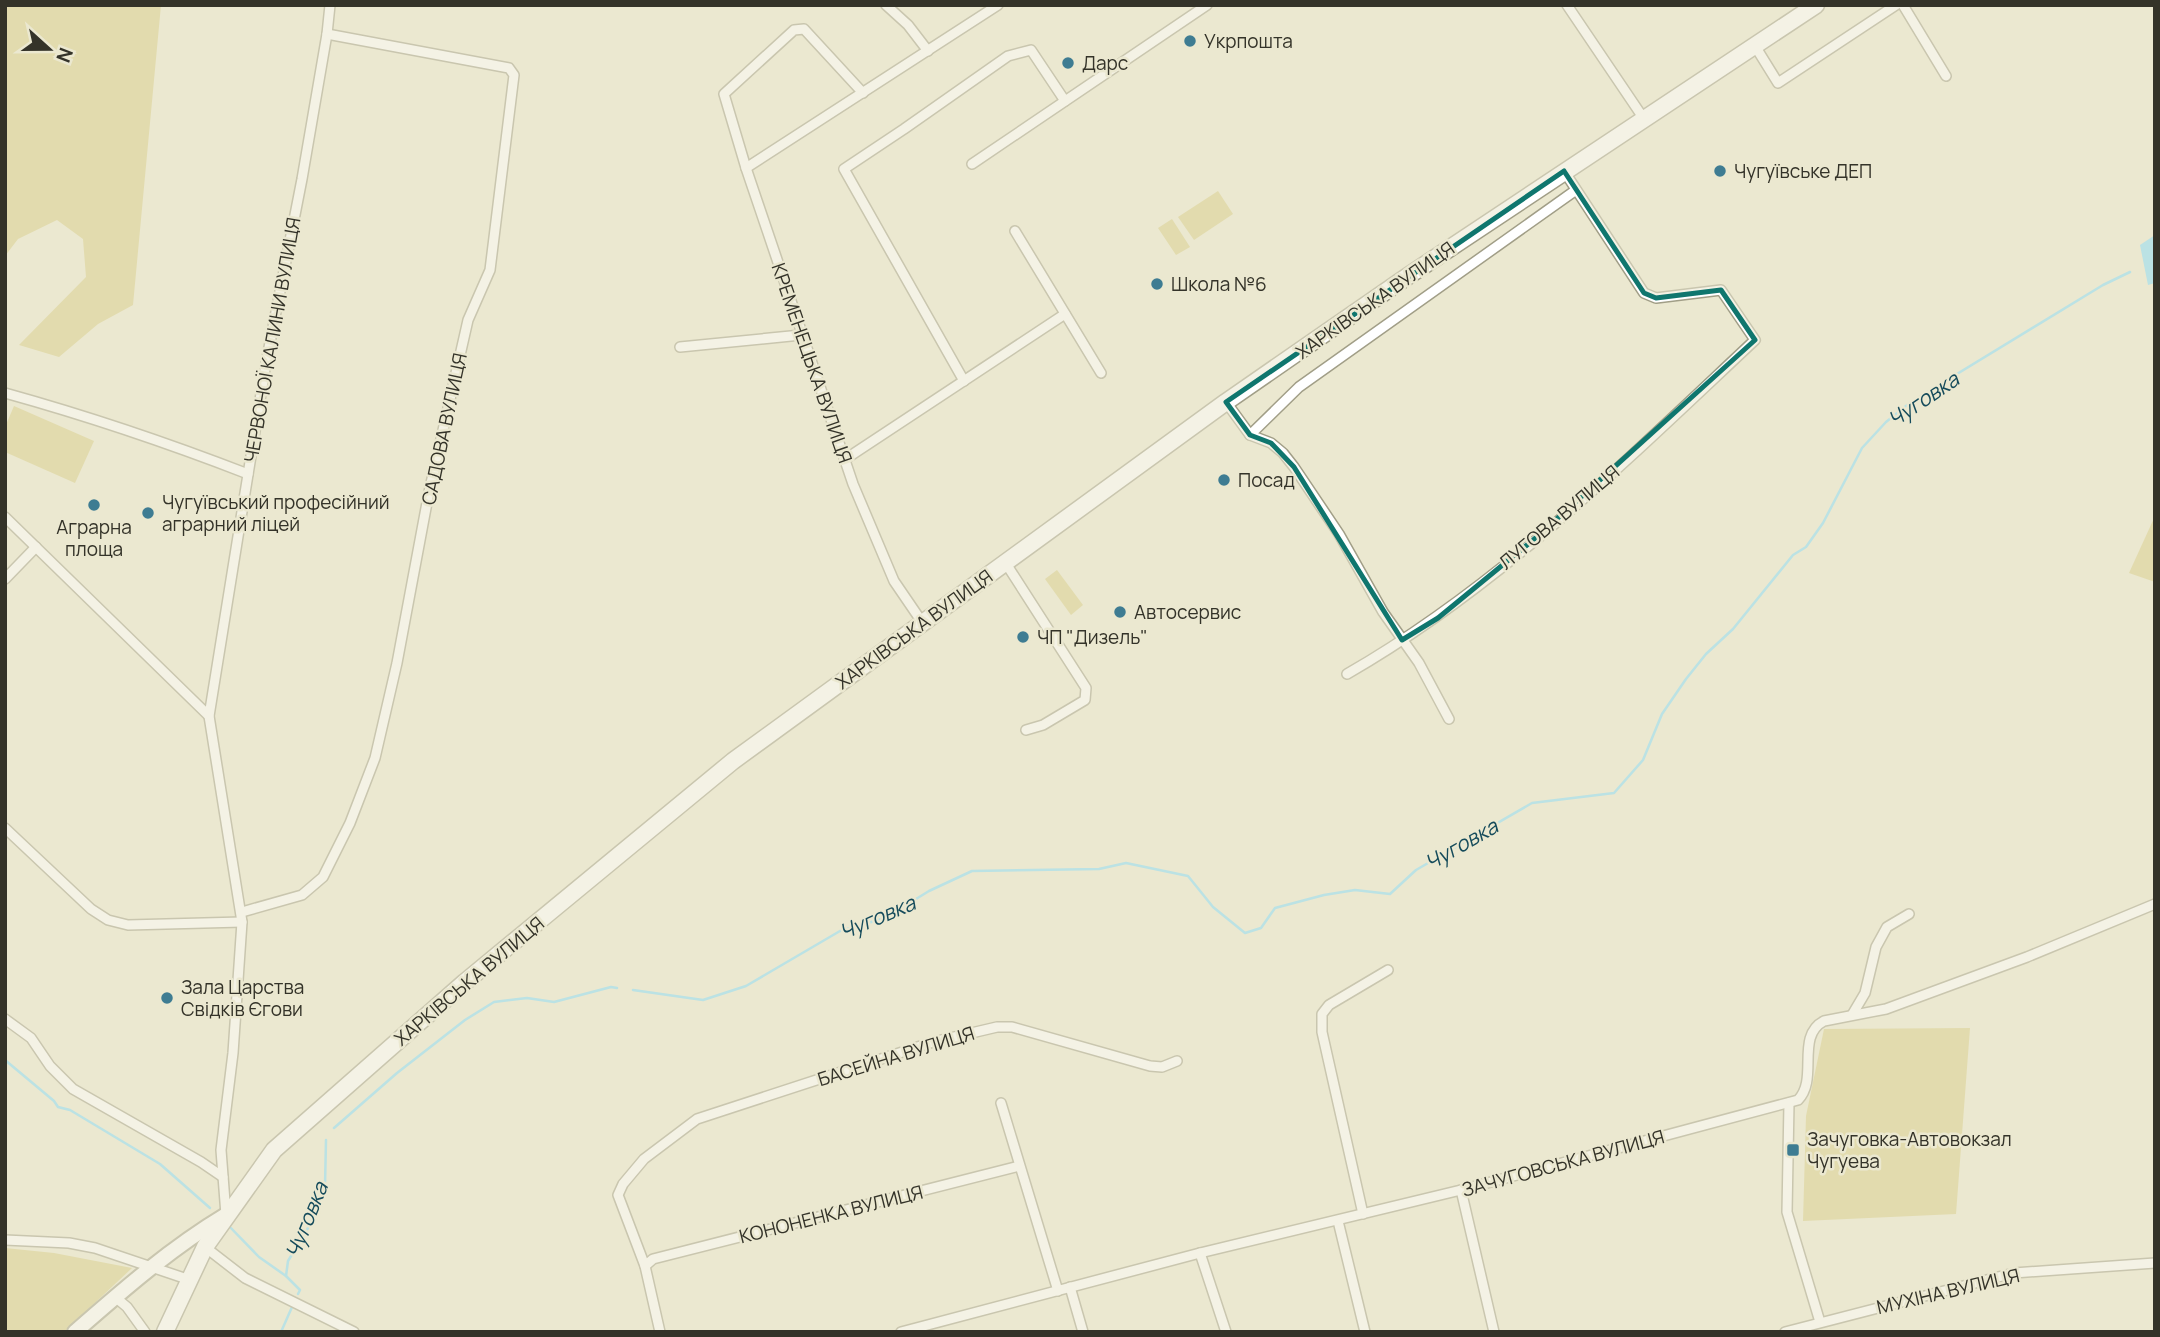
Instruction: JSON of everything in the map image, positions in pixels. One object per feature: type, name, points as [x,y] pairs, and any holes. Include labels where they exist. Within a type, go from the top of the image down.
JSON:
[{"type":"highway","name":"ХАРКІВСЬКА ВУЛИЦЯ","points":[[226,1215],[275,1150],[465,982],[733,761],[1226,402],[1564,171],[1816,5]]},
{"type":"highway","points":[[165,1332],[205,1247],[226,1215]]},
{"type":"main road","name":"ХАРКІВСЬКА ВУЛИЦЯ","points":[[75,1332],[152,1266],[193,1235],[226,1215]]},
{"type":"street","name":"ЧЕРВОНОЇ КАЛИНИ ВУЛИЦЯ","points":[[226,1215],[221,1150],[233,1053],[242,917],[209,716],[248,474],[330,5]]},
{"type":"street","points":[[886,5],[908,25],[928,51]]},
{"type":"street","points":[[746,168],[998,5]]},
{"type":"street","points":[[972,163],[1207,5]]},
{"type":"street","points":[[1567,5],[1644,118]]},
{"type":"street","points":[[1755,46],[1778,83],[1896,5]]},
{"type":"street","points":[[1903,5],[1945,76]]},
{"type":"street","name":"КРЕМЕНЕЦЬКА ВУЛИЦЯ","points":[[863,93],[804,29],[794,30],[724,94],[746,168],[844,460],[894,581],[922,622]]},
{"type":"street","name":"САДОВА ВУЛИЦЯ","points":[[5,828],[90,909],[108,920],[128,925],[242,917],[302,895],[323,877],[350,823],[375,758],[397,663],[429,492],[468,320],[489,270],[514,75],[509,68],[327,34]]},
{"type":"street","points":[[964,381],[844,169],[1008,56],[1031,50],[1065,101]]},
{"type":"street","points":[[1250,435],[1299,387],[1576,190],[1564,171]]},
{"type":"street","name":"ЛУГОВА ВУЛИЦЯ","points":[[1347,674],[1438,618],[1646,442],[1755,340],[1721,290],[1656,298],[1644,293],[1576,190]]},
{"type":"street","points":[[1015,231],[1101,373]]},
{"type":"street","points":[[844,460],[1065,314]]},
{"type":"street","points":[[680,347],[801,335]]},
{"type":"street","points":[[5,393],[73,412],[178,447],[248,474]]},
{"type":"street","points":[[1226,402],[1250,435],[1271,443],[1294,467],[1419,663],[1449,719]]},
{"type":"street","points":[[5,517],[209,716]]},
{"type":"street","points":[[5,579],[36,547]]},
{"type":"street","points":[[1005,562],[1086,688],[1085,700],[1043,725],[1026,730]]},
{"type":"street","points":[[1820,1322],[1787,1212],[1789,1103],[1798,1100],[1807,1088],[1810,1042],[1817,1025],[1824,1021],[1886,1009],[2027,957],[2155,904]]},
{"type":"street","points":[[1852,1015],[1865,993],[1876,947],[1887,927],[1909,914]]},
{"type":"street","points":[[1363,1214],[1322,1031],[1322,1014],[1329,1005],[1388,970]]},
{"type":"street","points":[[5,1019],[31,1038],[50,1066],[73,1089],[223,1177]]},
{"type":"street","name":"БАСЕЙНА ВУЛИЦЯ","points":[[645,1266],[618,1195],[623,1184],[644,1159],[697,1119],[933,1042],[997,1027],[1012,1027],[1150,1066],[1162,1067],[1177,1061]]},
{"type":"street","points":[[1001,1103],[1058,1291]]},
{"type":"street","name":"ЗАЧУГОВСЬКА ВУЛИЦЯ","points":[[901,1332],[1789,1103]]},
{"type":"street","name":"КОНОНЕНКА ВУЛИЦЯ","points":[[645,1266],[653,1259],[1019,1166]]},
{"type":"street","points":[[1461,1189],[1494,1332]]},
{"type":"street","points":[[1338,1221],[1365,1332]]},
{"type":"street","points":[[5,1240],[69,1243],[95,1248],[190,1280]]},
{"type":"street","points":[[205,1247],[244,1278],[354,1332]]},
{"type":"street","points":[[1200,1253],[1226,1332]]},
{"type":"street","name":"МУХІНА ВУЛИЦЯ","points":[[1785,1332],[2014,1273],[2155,1263]]},
{"type":"street","points":[[645,1266],[660,1332]]},
{"type":"street","points":[[1070,1287],[1083,1332]]},
{"type":"street","points":[[115,1297],[127,1307],[145,1332]]},
{"type":"highlighted area","points":[[1564,171],[1644,293],[1656,298],[1721,290],[1755,340],[1538,536],[1438,618],[1402,640],[1294,467],[1271,443],[1250,435],[1226,402]]},
{"type":"shaded area","points":[[5,5],[161,5],[133,305],[98,324],[59,357],[19,345],[86,277],[83,239],[57,220],[18,239],[5,256]]},
{"type":"shaded area","points":[[1218,191],[1233,214],[1194,240],[1178,217]]},
{"type":"shaded area","points":[[1172,219],[1190,247],[1176,255],[1158,228]]},
{"type":"shaded area","points":[[14,406],[94,441],[75,483],[5,452],[5,427]]},
{"type":"shaded area","points":[[2155,516],[2155,582],[2129,573]]},
{"type":"shaded area","points":[[1057,570],[1083,605],[1071,615],[1045,579]]},
{"type":"shaded area","points":[[1970,1028],[1956,1214],[1803,1221],[1806,1116],[1824,1029]]},
{"type":"shaded area","points":[[5,1248],[54,1253],[132,1268],[64,1332],[5,1332]]},
{"type":"water","points":[[2155,235],[2155,283],[2148,285],[2140,245]]},
{"type":"waterway","name":"Чуговка","points":[[633,990],[703,1000],[746,986],[840,931],[885,918],[929,891],[972,871],[1099,869],[1126,863],[1188,876],[1213,907],[1245,933],[1261,928],[1275,908],[1355,890],[1390,894],[1416,870],[1532,803],[1614,793],[1643,760],[1662,714],[1686,679],[1706,654],[1733,629],[1793,555],[1806,547],[1823,523],[1862,448],[1886,422],[1911,402],[2103,285],[2130,272]]},
{"type":"waterway","name":"Чуговка","points":[[334,1128],[397,1073],[465,1020],[494,1002],[527,998],[554,1002],[611,987],[617,988]]},
{"type":"waterway","points":[[5,1060],[58,1107],[70,1110],[160,1164],[210,1208]]},
{"type":"waterway","name":"Чуговка","points":[[298,1294],[300,1290],[286,1276],[288,1261],[308,1228],[325,1186],[326,1140]]},
{"type":"waterway","points":[[227,1224],[259,1257],[286,1276]]},
{"type":"waterway","name":"Чуговка","points":[[281,1332],[292,1307]]},
{"type":"place","name":"Укрпошта","points":[[1190,41]]},
{"type":"place","name":"Дарс","points":[[1068,63]]},
{"type":"place","name":"Чугуївське ДЕП","points":[[1720,171]]},
{"type":"place","name":"Школа №6","points":[[1157,284]]},
{"type":"place","name":"Посад","points":[[1224,480]]},
{"type":"place","name":"Аграрна площа","points":[[94,505]]},
{"type":"place","name":"Чугуївський професійний аграрний ліцей","points":[[148,513]]},
{"type":"place","name":"Автосервис","points":[[1120,612]]},
{"type":"place","name":"ЧП \"Дизель\"","points":[[1023,637]]},
{"type":"place","name":"Зала Царства Свідків Єгови","points":[[167,998]]},
{"type":"place","name":"Зачуговка-Автовокзал Чугуева","points":[[1793,1150]]}]
